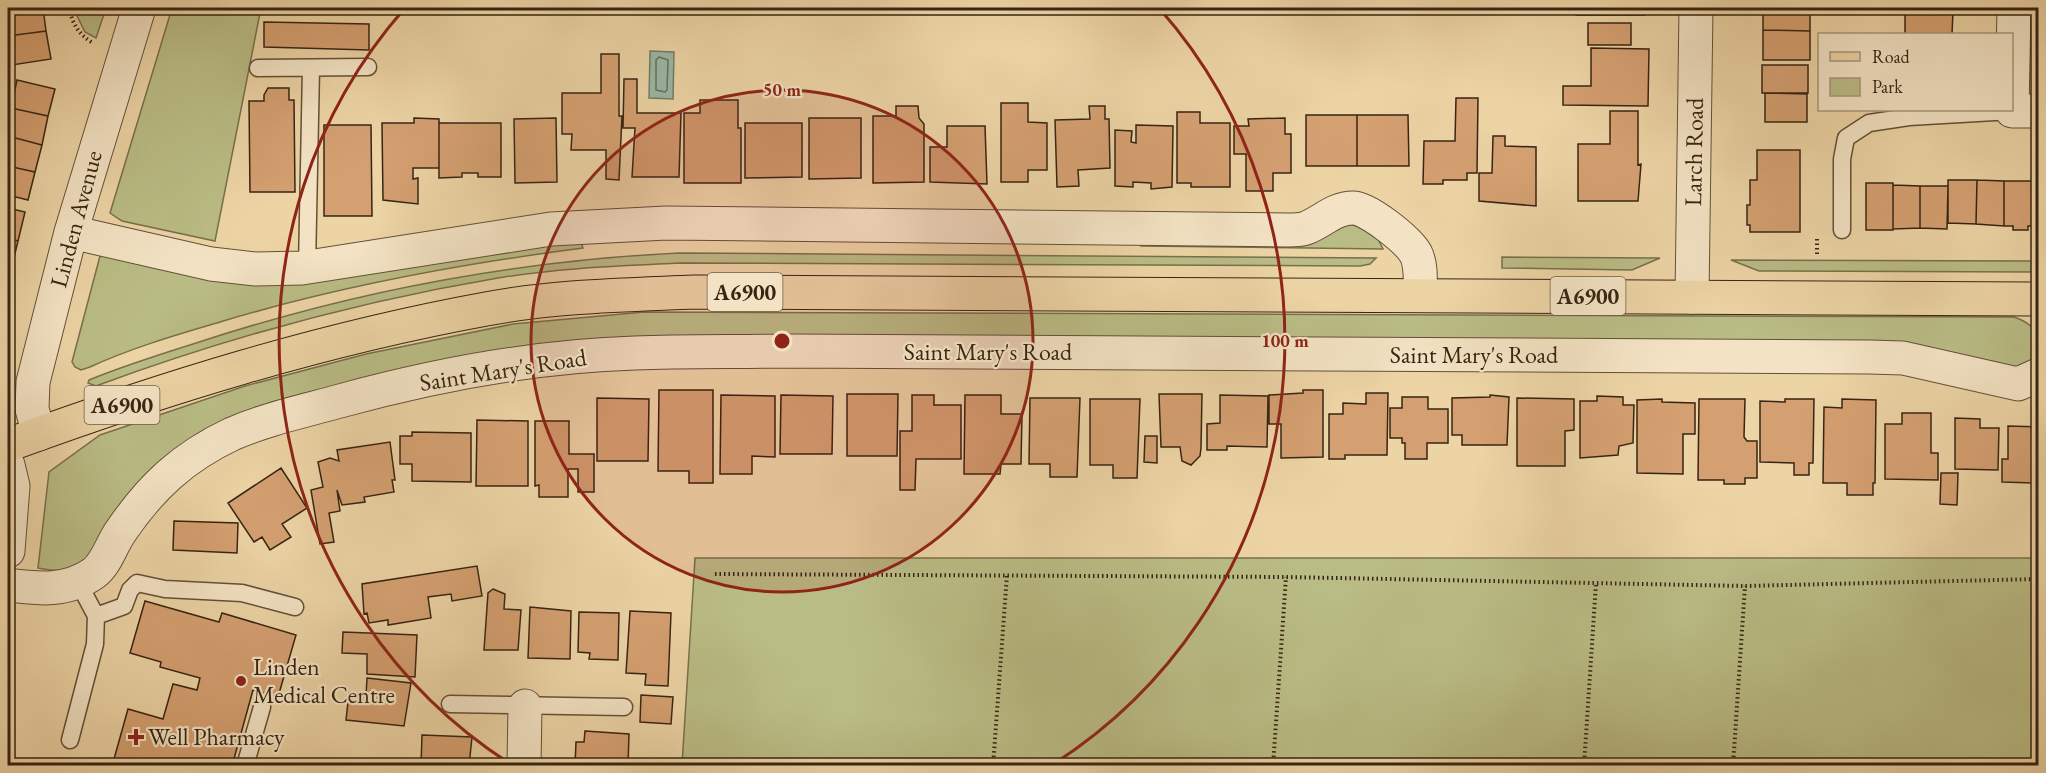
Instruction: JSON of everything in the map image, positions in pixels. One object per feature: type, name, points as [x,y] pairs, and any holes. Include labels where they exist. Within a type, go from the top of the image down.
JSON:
[{"type":"main road","name":"A6900","points":[[8,445],[206,376],[346,339],[488,308],[598,296],[694,292],[2038,299]]},
{"type":"street","name":"Linden Avenue","points":[[39,434],[32,409],[33,382],[71,232],[139,8]]},
{"type":"street","name":"Larch Road","points":[[1692,297],[1696,8]]},
{"type":"street","points":[[2014,8],[2025,111]]},
{"type":"street","points":[[71,232],[211,264],[256,269],[307,267],[551,229],[666,223],[1288,231],[1305,229],[1334,212],[1354,208],[1368,214],[1402,237],[1415,253],[1420,267],[1420,295]]},
{"type":"street","name":"Saint Mary's Road","points":[[8,585],[43,590],[60,588],[78,582],[96,571],[129,519],[164,477],[232,434],[289,415],[389,388],[494,368],[564,358],[633,353],[789,351],[1858,357],[1902,358],[2018,384],[2038,375]]},
{"type":"street","points":[[8,465],[13,486],[8,550]]},
{"type":"street","points":[[524,765],[525,706]]},
{"type":"lane","points":[[258,68],[368,68]]},
{"type":"lane","points":[[307,267],[311,68]]},
{"type":"lane","points":[[1842,230],[1842,159],[1846,138],[1869,123],[1909,117],[2025,111]]},
{"type":"lane","points":[[70,740],[95,644],[96,616],[78,582]]},
{"type":"lane","points":[[96,616],[124,606],[130,590],[137,583],[165,589],[242,593],[295,607]]},
{"type":"lane","points":[[450,704],[624,707]]},
{"type":"lane","points":[[245,765],[262,707]]},
{"type":"path","points":[[69,8],[72,19],[81,34],[99,46]]},
{"type":"path","points":[[715,574],[1286,577],[1744,586],[2038,579]]},
{"type":"path","points":[[993,765],[1006,574]]},
{"type":"path","points":[[1273,765],[1286,577]]},
{"type":"path","points":[[1584,765],[1596,583]]},
{"type":"path","points":[[1733,765],[1744,586]]},
{"type":"green space","points":[[73,8],[106,8],[96,38],[85,32]]},
{"type":"green space","points":[[172,8],[261,8],[215,241],[122,221],[110,213]]},
{"type":"green space","points":[[1351,221],[1378,239],[1383,249],[1141,246],[1141,239]]},
{"type":"green space","points":[[580,239],[583,248],[491,261],[400,278],[265,309],[154,342],[81,370],[72,362],[100,256],[109,255],[208,277]]},
{"type":"green space","points":[[679,253],[1376,258],[1370,264],[1360,266],[679,263],[566,270],[447,287],[345,310],[194,352],[96,386],[88,383],[89,380],[128,365],[252,325],[372,294],[555,263]]},
{"type":"green space","points":[[1502,257],[1660,258],[1632,270],[1502,268]]},
{"type":"green space","points":[[1731,260],[2038,261],[2038,272],[1759,271]]},
{"type":"green space","points":[[644,312],[2014,317],[2024,321],[2036,333],[2038,348],[2035,355],[2021,369],[723,338],[225,421],[85,561],[62,570],[38,568],[49,472],[100,435],[245,386],[366,354],[513,324]]},
{"type":"green space","points":[[695,558],[2038,558],[2038,765],[682,765]]},
{"type":"water","points":[[650,51],[674,52],[673,99],[649,98]]},
{"type":"building","points":[[8,8],[43,8],[46,31],[8,36]]},
{"type":"building","points":[[1576,8],[1645,8],[1645,15],[1576,15]]},
{"type":"building","points":[[1763,8],[1810,8],[1810,31],[1763,30]]},
{"type":"building","points":[[1955,8],[1955,11],[1901,9]]},
{"type":"building","points":[[1905,9],[1953,11],[1952,33],[1905,33]]},
{"type":"building","points":[[264,22],[369,24],[369,50],[264,47]]},
{"type":"building","points":[[1588,23],[1631,23],[1631,45],[1588,45]]},
{"type":"building","points":[[1763,30],[1810,31],[1810,60],[1763,60]]},
{"type":"building","points":[[46,31],[51,59],[12,65],[8,36]]},
{"type":"building","points":[[1591,48],[1649,49],[1648,106],[1563,105],[1563,86],[1591,86]]},
{"type":"building","points":[[601,54],[619,54],[619,116],[622,116],[619,180],[606,179],[606,150],[571,150],[572,134],[562,134],[562,93],[601,93]]},
{"type":"building","points":[[1762,65],[1808,65],[1808,93],[1762,93]]},
{"type":"building","points":[[624,79],[637,79],[637,113],[681,113],[679,177],[632,177],[635,128],[623,128]]},
{"type":"building","points":[[17,80],[55,89],[48,116],[11,108]]},
{"type":"building","points":[[268,88],[289,88],[289,100],[294,100],[295,192],[250,192],[249,101],[264,101]]},
{"type":"building","points":[[1765,93],[1807,94],[1807,122],[1765,122]]},
{"type":"building","points":[[1456,98],[1478,98],[1477,173],[1467,173],[1467,180],[1443,180],[1443,184],[1423,184],[1424,141],[1455,141]]},
{"type":"building","points":[[700,100],[738,100],[738,128],[741,128],[741,183],[684,183],[684,113],[700,113]]},
{"type":"building","points":[[1001,103],[1028,103],[1028,122],[1047,123],[1047,170],[1028,170],[1028,182],[1001,182]]},
{"type":"building","points":[[896,106],[918,106],[919,118],[924,124],[924,182],[873,183],[873,116],[896,116]]},
{"type":"building","points":[[1089,106],[1105,106],[1105,119],[1109,119],[1110,168],[1078,170],[1079,186],[1057,187],[1055,120],[1090,119]]},
{"type":"building","points":[[11,108],[48,116],[42,145],[8,136]]},
{"type":"building","points":[[1610,111],[1638,111],[1638,165],[1641,164],[1638,201],[1578,201],[1578,144],[1610,144]]},
{"type":"building","points":[[1177,112],[1200,112],[1200,123],[1230,123],[1230,187],[1191,187],[1191,183],[1177,183]]},
{"type":"building","points":[[1306,115],[1357,115],[1357,166],[1306,166]]},
{"type":"building","points":[[1357,115],[1408,115],[1409,166],[1357,166]]},
{"type":"building","points":[[414,118],[439,119],[439,168],[413,168],[413,179],[418,178],[418,204],[383,200],[382,123],[414,123]]},
{"type":"building","points":[[556,118],[557,182],[515,183],[514,119]]},
{"type":"building","points":[[809,118],[861,118],[861,178],[809,179]]},
{"type":"building","points":[[1285,118],[1285,134],[1291,134],[1291,173],[1273,173],[1273,191],[1246,191],[1246,154],[1234,154],[1234,126],[1249,126],[1248,119]]},
{"type":"building","points":[[439,123],[501,123],[501,177],[478,177],[478,173],[462,173],[462,177],[439,178]]},
{"type":"building","points":[[745,123],[802,123],[802,177],[745,178]]},
{"type":"building","points":[[324,125],[371,125],[372,216],[324,216]]},
{"type":"building","points":[[1136,125],[1173,126],[1172,187],[1151,189],[1151,183],[1133,182],[1133,187],[1115,186],[1115,130],[1132,131],[1131,142],[1136,143]]},
{"type":"building","points":[[947,126],[985,126],[987,184],[930,182],[930,147],[947,147]]},
{"type":"building","points":[[8,136],[42,145],[35,172],[8,166]]},
{"type":"building","points":[[1493,136],[1505,136],[1505,146],[1536,147],[1536,206],[1479,201],[1479,173],[1492,173]]},
{"type":"building","points":[[1757,150],[1800,150],[1800,232],[1750,232],[1750,225],[1747,225],[1747,205],[1750,205],[1750,180],[1757,180]]},
{"type":"building","points":[[8,166],[35,172],[28,200],[8,195]]},
{"type":"building","points":[[1948,180],[1977,180],[1976,224],[1948,223]]},
{"type":"building","points":[[1977,180],[2004,181],[2004,226],[1976,224]]},
{"type":"building","points":[[2004,181],[2032,181],[2032,226],[2028,226],[2028,230],[2013,230],[2013,226],[2004,226]]},
{"type":"building","points":[[1866,183],[1893,183],[1893,230],[1866,230]]},
{"type":"building","points":[[1893,185],[1920,186],[1920,228],[1893,229]]},
{"type":"building","points":[[1920,186],[1948,186],[1947,229],[1920,228]]},
{"type":"building","points":[[2034,189],[2038,189],[2038,239],[2033,235]]},
{"type":"building","points":[[8,208],[25,212],[18,241],[8,238]]},
{"type":"building","points":[[8,238],[18,241],[11,270],[8,269]]},
{"type":"building","points":[[659,390],[713,390],[713,483],[689,483],[689,471],[658,471]]},
{"type":"building","points":[[1303,390],[1323,390],[1323,457],[1281,458],[1281,424],[1269,424],[1269,395],[1303,393]]},
{"type":"building","points":[[1366,393],[1388,393],[1387,455],[1345,455],[1345,459],[1329,459],[1329,414],[1343,414],[1343,403],[1366,404]]},
{"type":"building","points":[[847,394],[898,394],[897,456],[847,456]]},
{"type":"building","points":[[1159,394],[1202,394],[1200,456],[1191,465],[1182,461],[1180,447],[1161,447]]},
{"type":"building","points":[[721,395],[775,396],[775,457],[752,456],[752,474],[720,474]]},
{"type":"building","points":[[781,395],[833,396],[832,454],[780,454]]},
{"type":"building","points":[[912,395],[934,395],[934,405],[961,405],[961,459],[916,459],[915,490],[900,490],[900,431],[912,431]]},
{"type":"building","points":[[965,395],[1001,395],[1001,414],[1022,414],[1021,464],[1001,464],[1000,474],[964,474]]},
{"type":"building","points":[[1220,395],[1268,396],[1267,447],[1227,446],[1227,450],[1207,450],[1207,424],[1220,423]]},
{"type":"building","points":[[1490,395],[1509,397],[1507,445],[1462,445],[1462,435],[1452,435],[1452,398],[1490,397]]},
{"type":"building","points":[[1597,396],[1623,397],[1623,405],[1634,405],[1633,443],[1619,446],[1618,455],[1580,458],[1580,401],[1597,401]]},
{"type":"building","points":[[1402,397],[1428,397],[1428,409],[1448,409],[1448,443],[1427,443],[1427,459],[1405,459],[1405,443],[1402,443],[1402,438],[1390,438],[1390,408],[1402,408]]},
{"type":"building","points":[[597,398],[649,399],[648,461],[597,461]]},
{"type":"building","points":[[1030,398],[1080,398],[1077,477],[1050,477],[1050,464],[1029,464]]},
{"type":"building","points":[[1517,398],[1574,399],[1574,430],[1565,431],[1565,466],[1517,466]]},
{"type":"building","points":[[1090,399],[1140,399],[1137,478],[1113,478],[1113,465],[1090,465]]},
{"type":"building","points":[[1662,399],[1662,402],[1695,403],[1695,434],[1683,434],[1683,474],[1637,473],[1637,400]]},
{"type":"building","points":[[1699,399],[1745,399],[1744,437],[1747,441],[1757,441],[1757,478],[1745,478],[1745,484],[1724,484],[1724,480],[1698,480]]},
{"type":"building","points":[[1785,399],[1814,399],[1813,463],[1809,463],[1809,475],[1794,475],[1794,463],[1760,462],[1760,401],[1785,402]]},
{"type":"building","points":[[1842,399],[1876,400],[1873,495],[1847,495],[1847,483],[1823,483],[1824,407],[1842,408]]},
{"type":"building","points":[[1902,413],[1931,413],[1931,453],[1938,453],[1938,480],[1885,479],[1885,424],[1902,424]]},
{"type":"building","points":[[1955,418],[1980,419],[1980,428],[1999,428],[1998,470],[1955,469]]},
{"type":"building","points":[[477,420],[528,421],[528,486],[476,486]]},
{"type":"building","points":[[535,421],[569,421],[569,454],[594,454],[594,492],[578,492],[578,469],[568,469],[568,497],[539,497],[539,485],[535,486]]},
{"type":"building","points":[[2008,426],[2038,427],[2038,483],[2002,482],[2002,459],[2008,459]]},
{"type":"building","points":[[412,432],[471,433],[471,482],[412,481],[412,464],[400,464],[400,436],[412,436]]},
{"type":"building","points":[[1145,436],[1157,436],[1157,463],[1144,462]]},
{"type":"building","points":[[390,442],[395,480],[392,480],[394,492],[364,497],[365,502],[342,505],[337,490],[340,511],[329,513],[334,542],[320,544],[311,490],[323,487],[318,462],[330,458],[339,461],[337,450]]},
{"type":"building","points":[[281,468],[307,508],[282,524],[291,537],[270,550],[262,537],[254,542],[228,503]]},
{"type":"building","points":[[1941,473],[1958,473],[1957,505],[1940,504]]},
{"type":"building","points":[[174,521],[238,523],[237,553],[173,550]]},
{"type":"building","points":[[477,566],[482,596],[452,601],[451,594],[428,597],[431,618],[388,625],[388,620],[369,623],[367,613],[364,614],[362,584]]},
{"type":"building","points":[[493,589],[505,594],[504,609],[521,610],[518,650],[484,650],[488,593]]},
{"type":"building","name":"Linden Medical Centre","points":[[145,601],[219,622],[222,613],[296,635],[278,697],[253,690],[232,766],[135,766],[114,759],[128,709],[163,719],[173,684],[197,690],[200,678],[160,667],[161,662],[130,653]]},
{"type":"building","points":[[530,607],[571,611],[570,659],[528,658]]},
{"type":"building","points":[[630,611],[671,613],[668,686],[645,685],[646,674],[626,673]]},
{"type":"building","points":[[579,612],[619,613],[618,660],[589,659],[590,653],[578,652]]},
{"type":"building","points":[[343,632],[417,635],[415,677],[367,674],[367,654],[342,653]]},
{"type":"building","points":[[367,678],[411,683],[404,726],[346,720],[349,693],[366,695]]},
{"type":"building","points":[[641,695],[673,697],[671,724],[640,722]]},
{"type":"building","points":[[585,731],[629,734],[628,766],[575,765],[576,742],[584,742]]},
{"type":"building","points":[[422,735],[472,737],[469,766],[421,766]]},
{"type":"building","points":[[325,759],[333,759],[339,766],[320,766]]},
{"type":"place","name":"Linden Medical Centre","points":[[241,681]]},
{"type":"place","name":"Well Pharmacy","points":[[136,737]]}]
